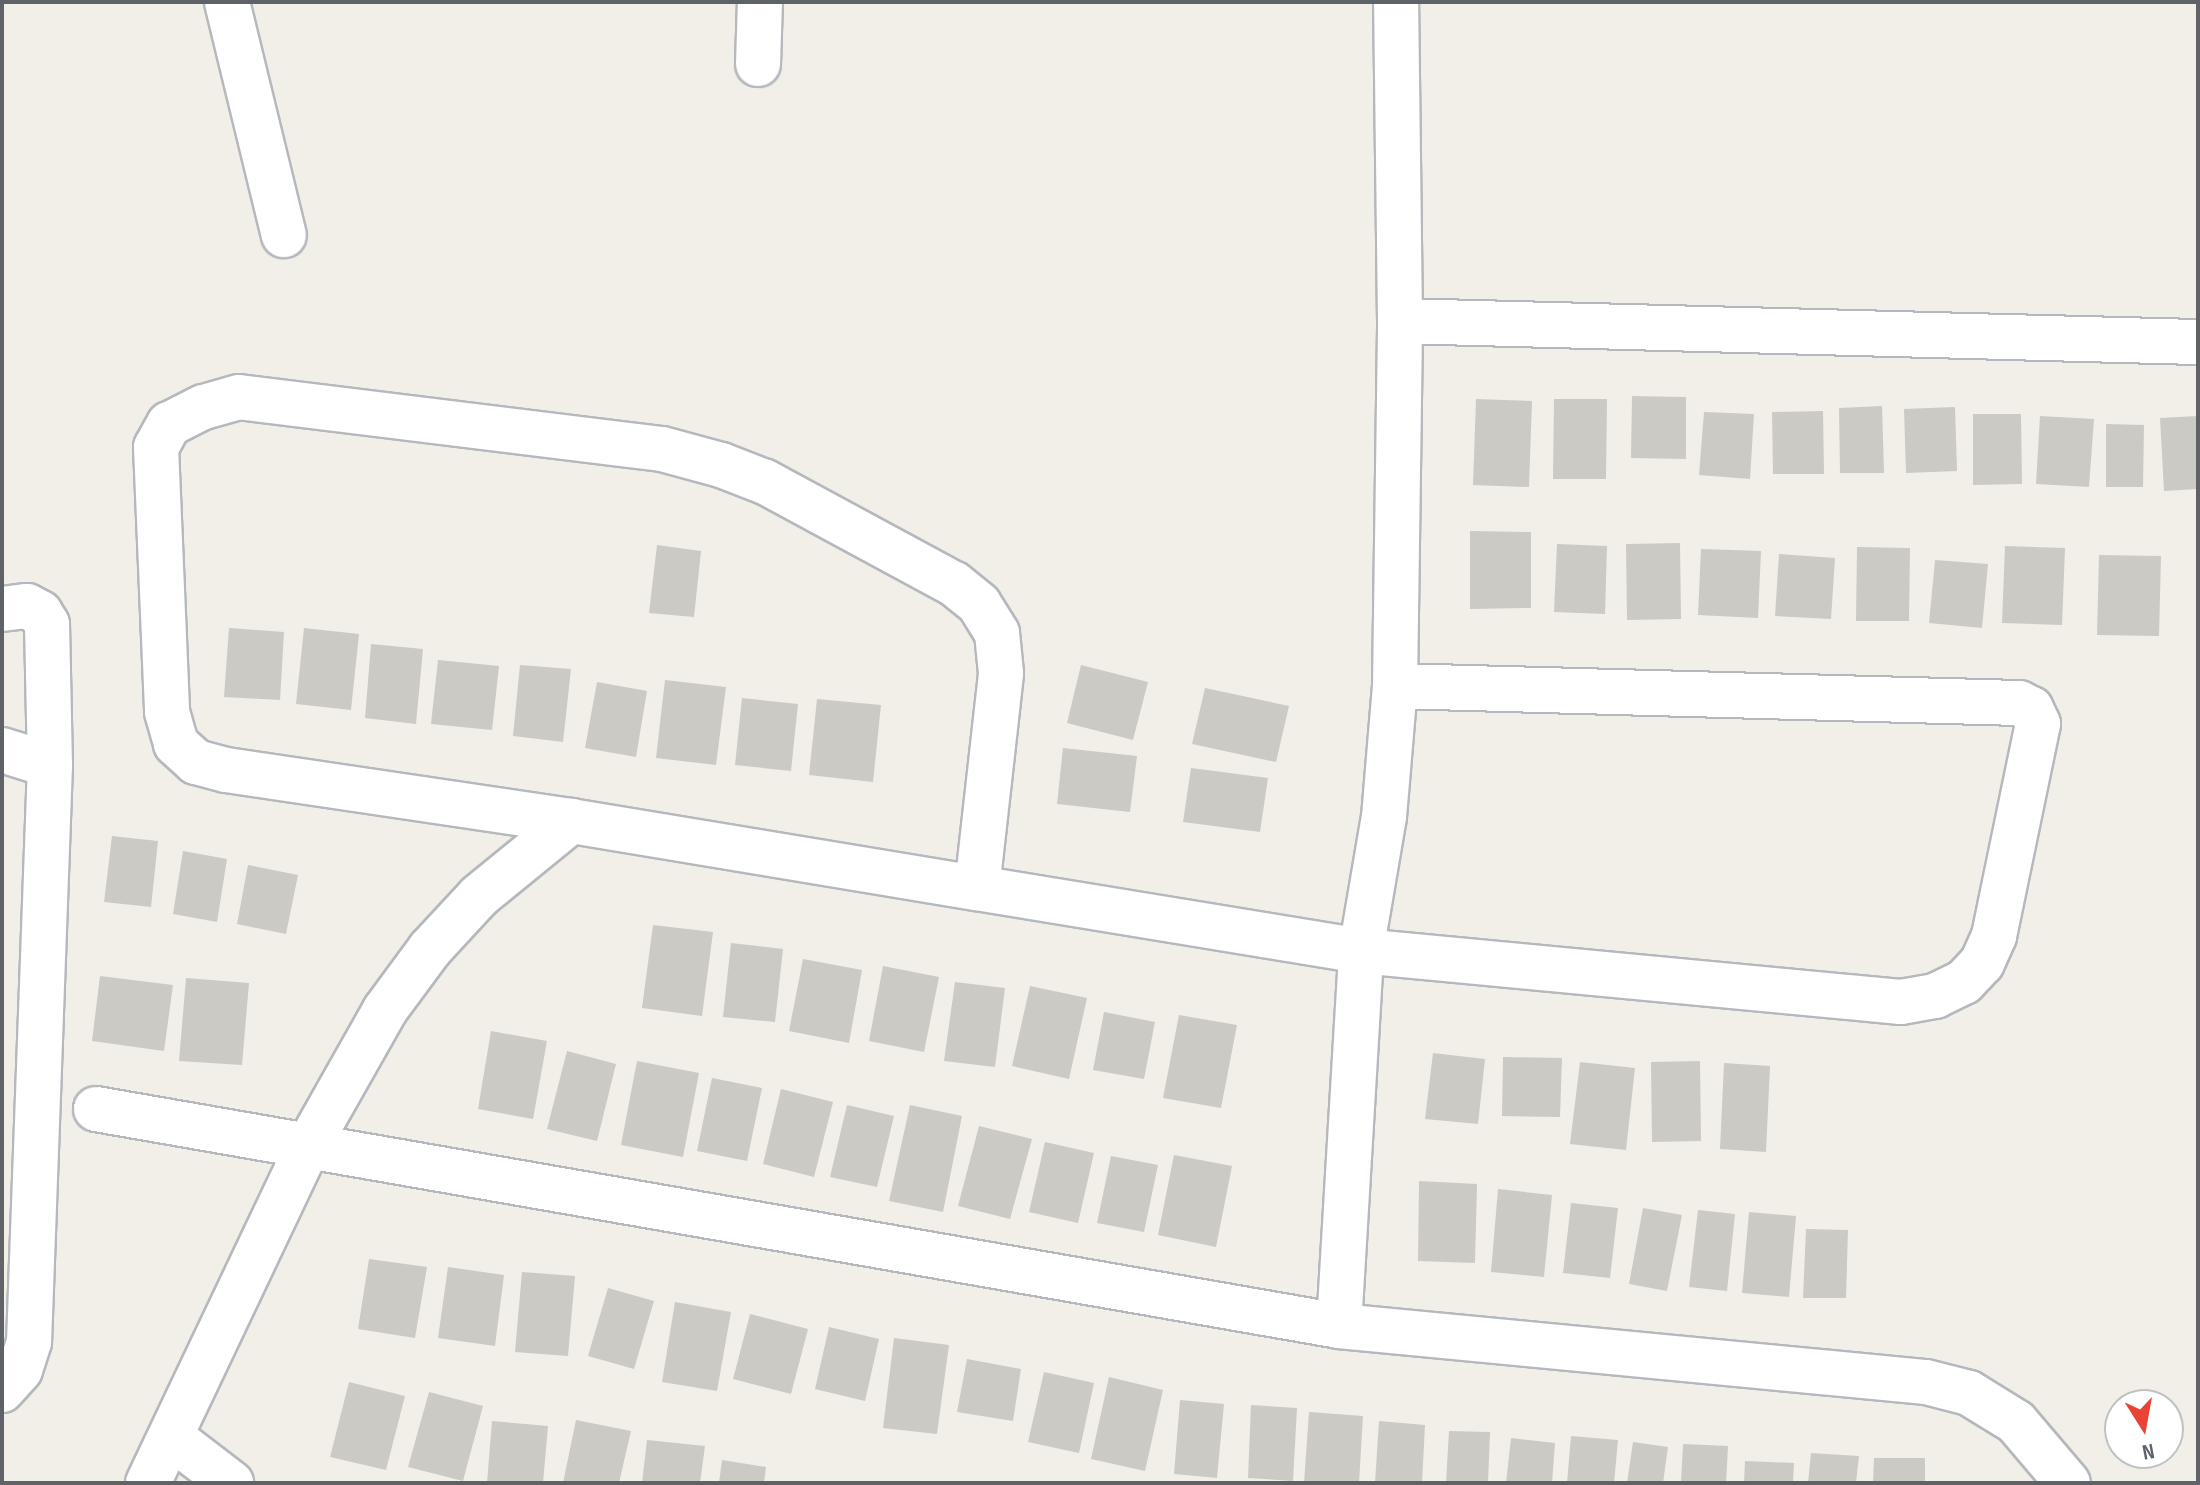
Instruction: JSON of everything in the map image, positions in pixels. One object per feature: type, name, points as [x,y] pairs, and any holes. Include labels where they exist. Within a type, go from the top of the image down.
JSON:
[{"type":"street","points":[[227,2],[284,235]]},
{"type":"street","points":[[758,64],[760,2]]},
{"type":"street","points":[[1339,1326],[1361,951],[1384,817],[1395,686],[1400,321],[1396,2]]},
{"type":"street","points":[[1400,321],[2198,342]]},
{"type":"street","points":[[977,888],[1001,673],[997,633],[979,604],[954,584],[765,482],[721,465],[662,449],[239,397],[203,407],[169,424],[156,447],[167,712],[176,744],[196,762],[226,770],[571,821],[977,888],[1361,951],[1901,1002],[1935,996],[1964,982],[1982,963],[1994,936],[2038,724],[2031,709],[2003,700],[1395,686]]},
{"type":"street","points":[[2,609],[27,606],[40,613],[47,624],[50,765],[20,1141],[29,1342],[20,1370],[2,1390]]},
{"type":"street","points":[[2,750],[50,765]]},
{"type":"street","points":[[148,1483],[307,1148],[385,1010],[430,949],[479,896],[571,821]]},
{"type":"street","points":[[96,1109],[1339,1326],[1926,1382],[1969,1393],[2016,1422],[2068,1483]]},
{"type":"street","points":[[171,1437],[231,1483]]},
{"type":"building","points":[[1632,396],[1686,397],[1686,459],[1631,458]]},
{"type":"building","points":[[1476,399],[1532,401],[1529,487],[1473,485]]},
{"type":"building","points":[[1554,399],[1607,399],[1606,479],[1553,479]]},
{"type":"building","points":[[1882,406],[1884,473],[1840,473],[1839,408]]},
{"type":"building","points":[[1955,407],[1957,471],[1906,473],[1904,409]]},
{"type":"building","points":[[1823,411],[1824,474],[1773,474],[1772,412]]},
{"type":"building","points":[[1704,412],[1754,414],[1750,479],[1699,475]]},
{"type":"building","points":[[1973,414],[2021,414],[2022,484],[1973,485]]},
{"type":"building","points":[[2040,416],[2094,419],[2089,487],[2036,484]]},
{"type":"building","points":[[2198,416],[2198,489],[2164,491],[2160,418]]},
{"type":"building","points":[[2106,424],[2144,425],[2143,487],[2106,487]]},
{"type":"building","points":[[1470,531],[1531,532],[1531,608],[1470,609]]},
{"type":"building","points":[[1680,543],[1681,619],[1627,620],[1626,544]]},
{"type":"building","points":[[1557,544],[1607,546],[1605,614],[1554,612]]},
{"type":"building","points":[[657,545],[701,551],[694,617],[649,613]]},
{"type":"building","points":[[2005,546],[2065,548],[2062,625],[2002,623]]},
{"type":"building","points":[[1857,547],[1910,548],[1909,621],[1856,621]]},
{"type":"building","points":[[1701,549],[1761,551],[1758,618],[1698,615]]},
{"type":"building","points":[[1779,554],[1835,558],[1831,619],[1775,616]]},
{"type":"building","points":[[2099,555],[2161,556],[2159,636],[2097,635]]},
{"type":"building","points":[[1935,560],[1988,564],[1982,628],[1929,623]]},
{"type":"building","points":[[229,628],[284,632],[280,700],[224,697]]},
{"type":"building","points":[[304,628],[359,634],[351,710],[296,704]]},
{"type":"building","points":[[371,644],[423,649],[416,724],[365,718]]},
{"type":"building","points":[[438,660],[499,666],[492,730],[431,724]]},
{"type":"building","points":[[520,665],[571,669],[563,742],[513,736]]},
{"type":"building","points":[[1081,665],[1148,682],[1133,740],[1067,723]]},
{"type":"building","points":[[665,680],[726,687],[716,765],[656,758]]},
{"type":"building","points":[[597,682],[647,691],[636,757],[585,748]]},
{"type":"building","points":[[1205,688],[1289,706],[1276,762],[1192,744]]},
{"type":"building","points":[[742,698],[798,704],[791,771],[735,765]]},
{"type":"building","points":[[817,699],[881,705],[873,782],[809,775]]},
{"type":"building","points":[[1063,748],[1137,756],[1130,812],[1057,804]]},
{"type":"building","points":[[1191,768],[1268,778],[1260,832],[1183,822]]},
{"type":"building","points":[[112,836],[158,841],[151,907],[104,902]]},
{"type":"building","points":[[183,851],[227,859],[217,922],[173,914]]},
{"type":"building","points":[[248,865],[298,875],[286,934],[237,924]]},
{"type":"building","points":[[653,925],[713,932],[702,1016],[642,1008]]},
{"type":"building","points":[[731,943],[783,949],[775,1022],[723,1017]]},
{"type":"building","points":[[803,959],[862,970],[849,1043],[789,1031]]},
{"type":"building","points":[[883,966],[939,977],[924,1052],[869,1041]]},
{"type":"building","points":[[100,976],[173,985],[164,1051],[92,1041]]},
{"type":"building","points":[[186,978],[249,983],[242,1065],[179,1061]]},
{"type":"building","points":[[955,982],[1005,988],[995,1067],[944,1061]]},
{"type":"building","points":[[1030,986],[1087,998],[1069,1079],[1012,1066]]},
{"type":"building","points":[[1104,1012],[1155,1022],[1144,1079],[1093,1070]]},
{"type":"building","points":[[1179,1015],[1237,1025],[1221,1108],[1163,1098]]},
{"type":"building","points":[[491,1031],[547,1041],[533,1119],[478,1109]]},
{"type":"building","points":[[567,1051],[616,1064],[597,1141],[547,1129]]},
{"type":"building","points":[[1433,1053],[1485,1059],[1478,1124],[1425,1119]]},
{"type":"building","points":[[1503,1057],[1562,1058],[1560,1117],[1502,1116]]},
{"type":"building","points":[[637,1061],[699,1073],[683,1157],[621,1145]]},
{"type":"building","points":[[1700,1061],[1701,1141],[1652,1142],[1651,1062]]},
{"type":"building","points":[[1580,1062],[1635,1068],[1626,1150],[1570,1144]]},
{"type":"building","points":[[1724,1063],[1770,1066],[1766,1152],[1720,1149]]},
{"type":"building","points":[[712,1078],[762,1088],[747,1161],[697,1151]]},
{"type":"building","points":[[781,1089],[833,1102],[814,1177],[763,1164]]},
{"type":"building","points":[[847,1105],[894,1116],[877,1187],[830,1177]]},
{"type":"building","points":[[910,1105],[962,1116],[943,1212],[889,1201]]},
{"type":"building","points":[[979,1126],[1032,1139],[1010,1219],[958,1206]]},
{"type":"building","points":[[1045,1142],[1094,1153],[1078,1223],[1029,1212]]},
{"type":"building","points":[[1174,1155],[1232,1166],[1216,1247],[1158,1235]]},
{"type":"building","points":[[1111,1156],[1158,1165],[1144,1232],[1097,1223]]},
{"type":"building","points":[[1419,1181],[1477,1184],[1475,1263],[1418,1261]]},
{"type":"building","points":[[1498,1189],[1552,1195],[1544,1277],[1491,1272]]},
{"type":"building","points":[[1571,1203],[1618,1208],[1610,1278],[1563,1273]]},
{"type":"building","points":[[1643,1208],[1682,1215],[1667,1291],[1629,1284]]},
{"type":"building","points":[[1698,1210],[1735,1214],[1727,1291],[1689,1287]]},
{"type":"building","points":[[1749,1212],[1796,1216],[1789,1297],[1742,1293]]},
{"type":"building","points":[[1806,1229],[1848,1230],[1846,1298],[1803,1298]]},
{"type":"building","points":[[369,1259],[427,1267],[415,1338],[358,1329]]},
{"type":"building","points":[[448,1267],[504,1275],[495,1346],[438,1338]]},
{"type":"building","points":[[522,1272],[575,1276],[568,1356],[515,1352]]},
{"type":"building","points":[[608,1288],[654,1301],[634,1369],[588,1356]]},
{"type":"building","points":[[675,1302],[731,1312],[717,1391],[662,1382]]},
{"type":"building","points":[[750,1314],[808,1329],[791,1394],[733,1379]]},
{"type":"building","points":[[829,1327],[879,1339],[865,1401],[815,1389]]},
{"type":"building","points":[[894,1338],[949,1345],[937,1434],[883,1428]]},
{"type":"building","points":[[967,1359],[1021,1369],[1013,1421],[957,1412]]},
{"type":"building","points":[[1044,1372],[1094,1383],[1079,1453],[1028,1442]]},
{"type":"building","points":[[1109,1377],[1163,1390],[1145,1471],[1091,1459]]},
{"type":"building","points":[[349,1382],[405,1396],[386,1470],[330,1457]]},
{"type":"building","points":[[429,1392],[483,1406],[463,1481],[408,1467]]},
{"type":"building","points":[[1180,1400],[1224,1404],[1217,1478],[1174,1474]]},
{"type":"building","points":[[1251,1405],[1297,1408],[1293,1481],[1248,1478]]},
{"type":"building","points":[[1309,1412],[1363,1416],[1359,1483],[1304,1483]]},
{"type":"building","points":[[576,1420],[631,1431],[619,1483],[563,1483]]},
{"type":"building","points":[[492,1421],[548,1426],[543,1483],[487,1483]]},
{"type":"building","points":[[1379,1421],[1425,1425],[1422,1483],[1375,1483]]},
{"type":"building","points":[[1449,1431],[1490,1432],[1488,1483],[1446,1483]]},
{"type":"building","points":[[1571,1436],[1618,1440],[1614,1483],[1567,1483]]},
{"type":"building","points":[[1511,1438],[1555,1443],[1552,1483],[1506,1483]]},
{"type":"building","points":[[647,1440],[705,1446],[700,1483],[642,1483]]},
{"type":"building","points":[[1633,1442],[1668,1447],[1663,1483],[1627,1483]]},
{"type":"building","points":[[1683,1444],[1728,1446],[1726,1483],[1681,1483]]},
{"type":"building","points":[[1811,1453],[1859,1456],[1856,1483],[1808,1483]]},
{"type":"building","points":[[1874,1458],[1925,1458],[1925,1483],[1873,1483]]},
{"type":"building","points":[[722,1460],[766,1467],[764,1483],[719,1483]]},
{"type":"building","points":[[1745,1461],[1794,1463],[1793,1483],[1744,1483]]}]
